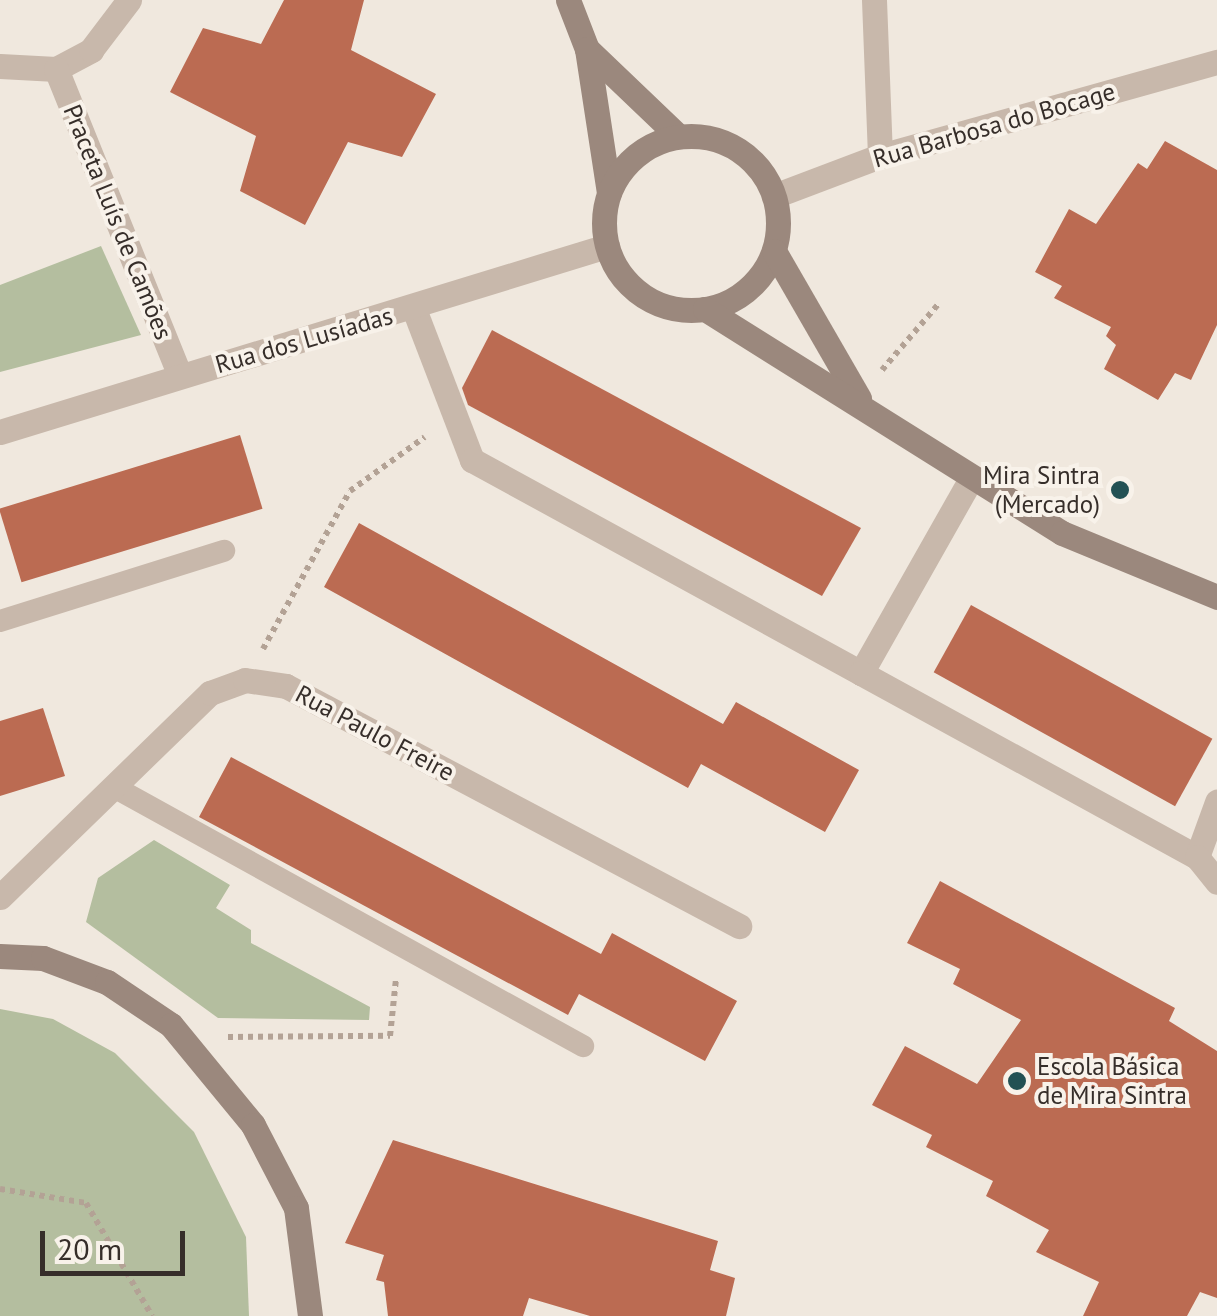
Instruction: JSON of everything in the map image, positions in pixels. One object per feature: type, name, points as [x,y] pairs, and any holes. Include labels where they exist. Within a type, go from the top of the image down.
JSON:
[{"type":"street","points":[[0,66],[56,69],[91,50],[129,0]]},
{"type":"street","points":[[568,0],[586,49],[609,192],[607,246],[644,296],[705,309],[859,398],[970,480],[1092,548],[1217,597]]},
{"type":"street","points":[[874,0],[880,156]]},
{"type":"street","points":[[586,49],[678,136],[737,149],[774,196],[774,250],[859,398]]},
{"type":"street","name":"Rua Barbosa do Bocage","points":[[774,196],[880,156],[1217,62]]},
{"type":"street","name":"Praceta Luís de Camões","points":[[56,69],[180,376]]},
{"type":"street","points":[[609,192],[636,155],[678,136]]},
{"type":"street","name":"Rua dos Lusíadas","points":[[0,432],[414,309],[607,246]]},
{"type":"street","points":[[705,309],[748,289],[774,250]]},
{"type":"street","points":[[414,309],[472,460],[1207,860]]},
{"type":"street","points":[[861,673],[970,480]]},
{"type":"street","points":[[0,897],[210,693],[246,680]]},
{"type":"street","name":"Rua Paulo Freire","points":[[246,680],[286,686],[739,926]]},
{"type":"street","points":[[1217,802],[1207,860],[1217,882]]},
{"type":"street","points":[[0,956],[43,958],[107,982],[181,1038],[253,1124],[296,1208],[310,1316]]},
{"type":"lane","points":[[0,621],[224,551]]},
{"type":"lane","points":[[114,787],[584,1046]]},
{"type":"path","points":[[859,398],[940,302]]},
{"type":"path","points":[[246,680],[350,491],[455,416]]},
{"type":"path","points":[[181,1038],[390,1036],[387,995],[411,951]]},
{"type":"path","points":[[0,1189],[86,1203],[152,1316]]},
{"type":"green space","points":[[101,246],[141,335],[0,372],[0,285]]},
{"type":"green space","points":[[154,840],[230,885],[216,908],[251,930],[251,943],[370,1007],[369,1020],[218,1018],[86,922],[98,878]]},
{"type":"green space","points":[[0,1009],[53,1019],[115,1053],[194,1132],[246,1237],[249,1316],[0,1316]]},
{"type":"building","points":[[284,0],[364,0],[351,50],[436,94],[402,157],[348,142],[305,225],[240,191],[256,136],[170,92],[203,28],[261,44]]},
{"type":"building","points":[[1165,141],[1217,170],[1217,325],[1191,380],[1175,373],[1158,400],[1104,369],[1116,345],[1106,336],[1111,327],[1054,298],[1062,286],[1035,272],[1069,209],[1096,224],[1138,163],[1147,169]]},
{"type":"building","points":[[492,330],[861,528],[822,596],[468,405],[462,388]]},
{"type":"building","points":[[240,435],[263,509],[22,582],[0,508]]},
{"type":"building","points":[[359,523],[723,724],[736,702],[859,770],[825,832],[701,764],[688,788],[324,587]]},
{"type":"building","points":[[971,605],[1212,739],[1175,806],[934,672]]},
{"type":"building","points":[[43,708],[65,776],[0,796],[0,721]]},
{"type":"building","points":[[231,757],[601,954],[612,933],[737,1001],[705,1061],[579,994],[568,1015],[199,817]]},
{"type":"building","points":[[940,881],[1175,1008],[1169,1021],[1217,1051],[1217,1298],[1200,1292],[1187,1316],[1083,1316],[1099,1282],[1036,1252],[1049,1230],[986,1196],[993,1181],[926,1147],[932,1135],[872,1105],[905,1046],[977,1084],[1021,1020],[953,984],[960,969],[907,943]]},
{"type":"building","points":[[393,1140],[718,1241],[710,1270],[735,1278],[726,1316],[590,1316],[529,1298],[523,1316],[388,1316],[384,1282],[376,1280],[384,1255],[345,1243]]},
{"type":"place","name":"Mira Sintra (Mercado)","points":[[1120,490]]},
{"type":"place","name":"Escola Básica de Mira Sintra","points":[[1017,1081]]}]
